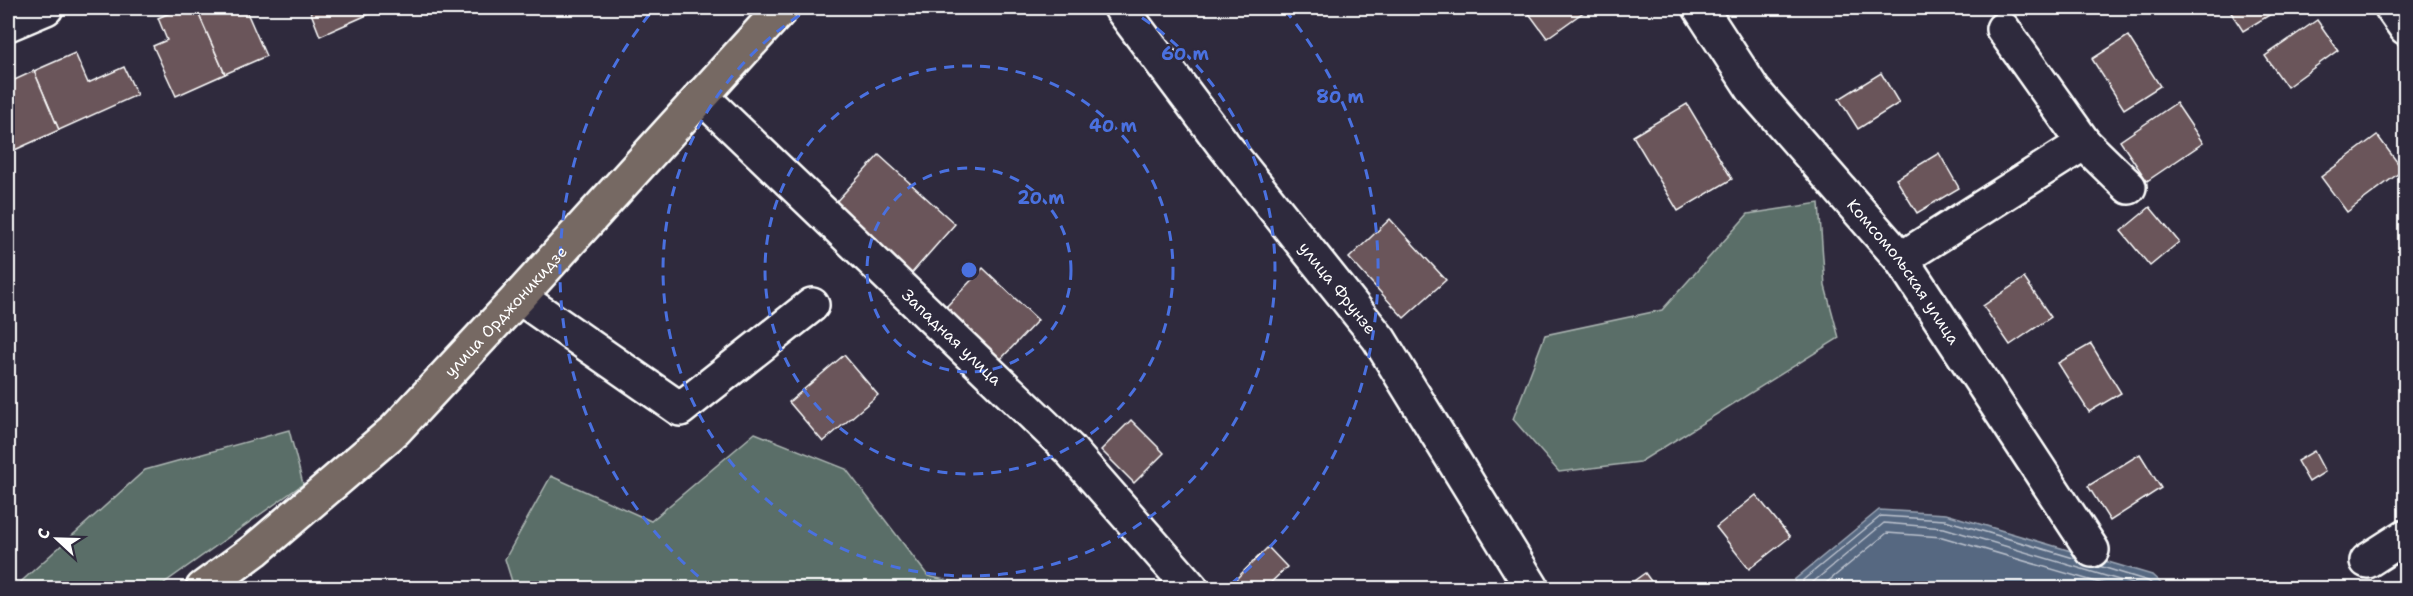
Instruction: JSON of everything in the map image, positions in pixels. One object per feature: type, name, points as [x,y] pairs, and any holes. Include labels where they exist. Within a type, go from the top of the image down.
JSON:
[{"type":"main road","name":"улица Орджоникидзе","points":[[203,588],[255,550],[395,430],[782,8]]},
{"type":"street","points":[[8,24],[46,8]]},
{"type":"street","name":"улица Фрунзе","points":[[1121,8],[1223,144],[1379,339],[1530,588]]},
{"type":"street","name":"Комсомольская улица","points":[[1700,8],[1754,91],[1901,259],[2092,550]]},
{"type":"street","points":[[2392,8],[2406,28]]},
{"type":"street","points":[[2003,29],[2084,143],[2129,187]]},
{"type":"street","name":"Западная улица","points":[[701,96],[1070,450],[1191,588]]},
{"type":"street","points":[[1901,259],[2084,143]]},
{"type":"street","points":[[519,297],[680,410],[812,305]]},
{"type":"street","points":[[2367,561],[2406,536]]},
{"type":"green space","points":[[1819,203],[1825,286],[1839,338],[1640,462],[1559,472],[1513,419],[1545,335],[1662,310],[1748,214]]},
{"type":"green space","points":[[289,430],[303,484],[157,588],[14,588],[145,470]]},
{"type":"green space","points":[[755,433],[846,469],[928,576],[979,588],[514,588],[505,559],[551,476],[651,521]]},
{"type":"water","points":[[1879,510],[1946,514],[2152,575],[2166,588],[1798,588],[1794,580]]},
{"type":"building","points":[[181,8],[196,8],[225,74],[176,96],[153,46],[167,40],[158,18]]},
{"type":"building","points":[[196,8],[230,8],[232,13],[245,8],[266,56],[225,74]]},
{"type":"building","points":[[309,8],[364,8],[367,15],[320,36]]},
{"type":"building","points":[[364,8],[385,8],[367,15]]},
{"type":"building","points":[[1525,8],[1589,8],[1547,38]]},
{"type":"building","points":[[1999,8],[2020,8],[2006,18]]},
{"type":"building","points":[[2228,8],[2281,8],[2243,31]]},
{"type":"building","points":[[2317,20],[2338,50],[2287,87],[2265,56]]},
{"type":"building","points":[[2128,36],[2160,86],[2124,109],[2092,59]]},
{"type":"building","points":[[75,53],[88,83],[124,67],[137,95],[59,130],[34,71]]},
{"type":"building","points":[[34,71],[59,130],[8,153],[8,83]]},
{"type":"building","points":[[1881,73],[1899,103],[1858,129],[1839,99]]},
{"type":"building","points":[[2176,103],[2203,143],[2147,181],[2120,141]]},
{"type":"building","points":[[1687,104],[1732,179],[1678,211],[1633,136]]},
{"type":"building","points":[[2377,135],[2403,170],[2347,212],[2321,177]]},
{"type":"building","points":[[1939,153],[1959,188],[1917,213],[1896,179]]},
{"type":"building","points":[[879,155],[955,224],[911,274],[834,204]]},
{"type":"building","points":[[2150,207],[2179,242],[2150,266],[2121,231]]},
{"type":"building","points":[[1390,219],[1446,280],[1404,318],[1349,258]]},
{"type":"building","points":[[983,268],[1038,320],[1000,360],[945,308]]},
{"type":"building","points":[[2024,278],[2051,317],[2010,345],[1983,306]]},
{"type":"building","points":[[2091,344],[2121,393],[2089,412],[2058,363]]},
{"type":"building","points":[[844,355],[878,395],[823,442],[789,402]]},
{"type":"building","points":[[1131,420],[1164,453],[1134,483],[1101,450]]},
{"type":"building","points":[[2314,451],[2325,472],[2309,482],[2297,461]]},
{"type":"building","points":[[2140,454],[2161,488],[2110,521],[2088,486]]},
{"type":"building","points":[[1756,495],[1790,537],[1749,569],[1716,527]]},
{"type":"building","points":[[1268,547],[1287,567],[1265,588],[1239,588],[1233,582]]},
{"type":"building","points":[[1645,573],[1656,588],[1624,588]]}]
